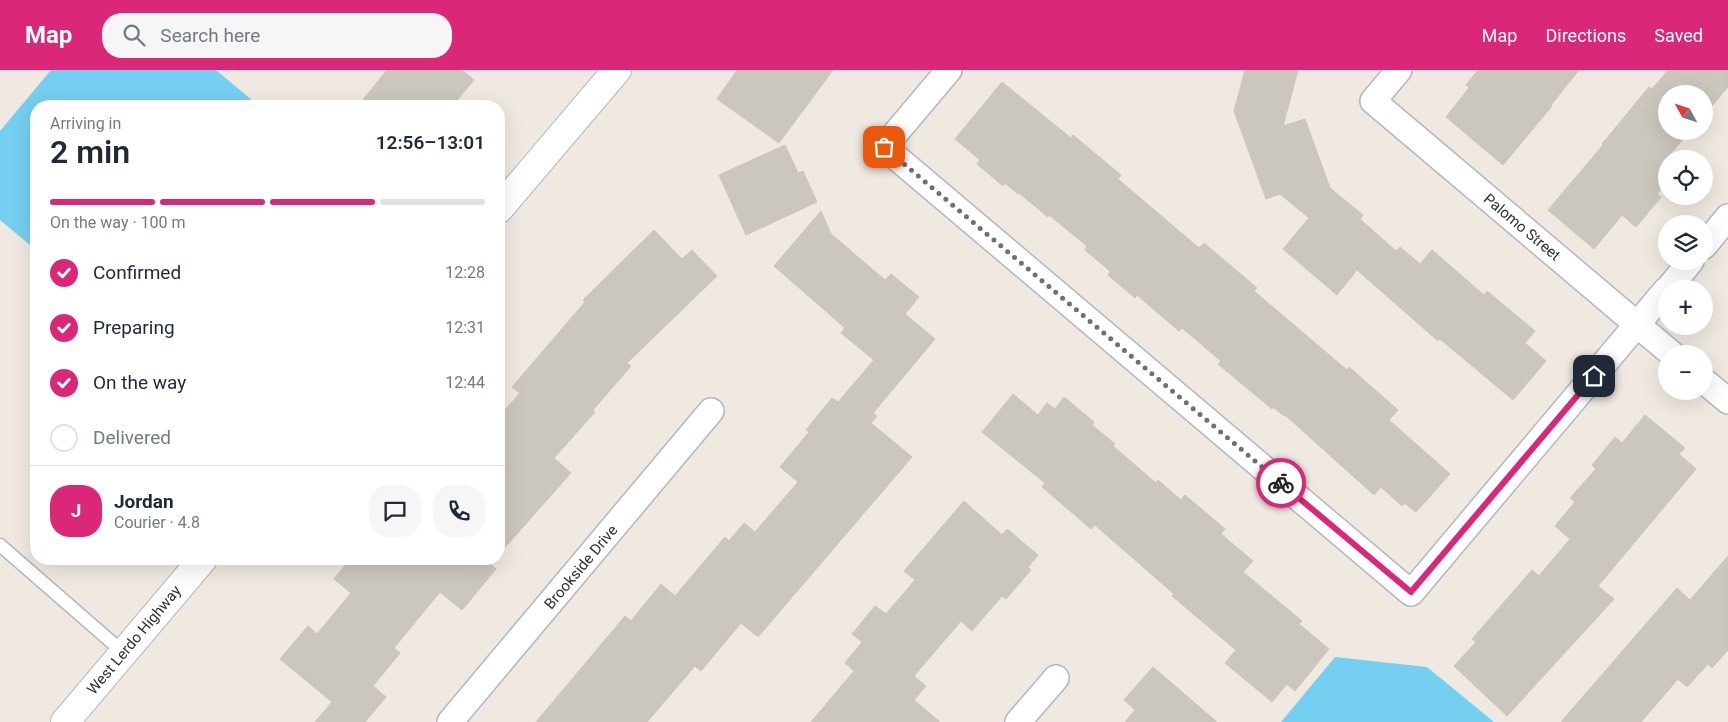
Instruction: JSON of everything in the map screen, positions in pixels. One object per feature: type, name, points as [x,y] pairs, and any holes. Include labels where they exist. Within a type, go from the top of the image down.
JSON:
[{"type":"main road","points":[[505,202],[616,70]]},
{"type":"main road","name":"West Lerdo Highway","points":[[65,722],[198,565]]},
{"type":"street","points":[[949,70],[884,147],[1411,592],[1658,300]]},
{"type":"street","name":"Palomo Street","points":[[1399,70],[1373,101],[1661,345]]},
{"type":"street","points":[[1713,235],[1728,217]]},
{"type":"street","points":[[1675,280],[1684,270]]},
{"type":"street","points":[[1713,389],[1728,402]]},
{"type":"street","name":"Brookside Drive","points":[[450,722],[711,411]]},
{"type":"street","points":[[1018,722],[1056,678]]},
{"type":"lane","points":[[0,545],[124,653]]},
{"type":"water","points":[[51,70],[216,70],[252,100],[30,100],[30,245],[0,220],[0,131]]},
{"type":"water","points":[[1335,657],[1427,667],[1494,722],[1281,722]]},
{"type":"building","points":[[387,70],[462,70],[474,80],[457,100],[363,100]]},
{"type":"building","points":[[737,70],[833,70],[779,143],[717,99]]},
{"type":"building","points":[[1245,70],[1298,70],[1283,126],[1305,119],[1330,188],[1363,215],[1360,219],[1396,251],[1400,247],[1420,264],[1432,250],[1484,295],[1487,291],[1535,331],[1525,343],[1546,361],[1513,400],[1440,339],[1438,341],[1357,270],[1337,295],[1283,249],[1309,218],[1280,194],[1266,199],[1234,111]]},
{"type":"building","points":[[1478,70],[1579,70],[1503,165],[1446,117],[1469,88],[1466,85]]},
{"type":"building","points":[[1668,70],[1728,70],[1728,87],[1713,104],[1713,85],[1658,85],[1658,140],[1682,140],[1674,150],[1658,150],[1658,201],[1636,227],[1622,215],[1594,249],[1548,210],[1649,87],[1652,89]]},
{"type":"building","points":[[1002,82],[1071,138],[1073,135],[1121,175],[1118,179],[1199,248],[1204,243],[1257,288],[1254,291],[1347,370],[1349,367],[1398,410],[1389,420],[1450,474],[1416,512],[1404,503],[1402,506],[1381,487],[1374,495],[1285,415],[1273,407],[1272,409],[1218,364],[1221,361],[1182,328],[1179,331],[1137,295],[1135,298],[1108,275],[1110,271],[1085,250],[1087,246],[1049,215],[1048,217],[1005,183],[1003,186],[977,164],[980,160],[955,139]]},
{"type":"building","points":[[785,145],[798,173],[803,171],[817,202],[746,235],[719,175]]},
{"type":"building","points":[[821,211],[831,234],[885,280],[891,274],[919,297],[905,314],[935,339],[873,413],[877,416],[871,423],[912,457],[758,637],[741,623],[701,671],[695,666],[647,722],[536,722],[625,616],[631,621],[661,584],[675,596],[725,537],[729,541],[744,523],[755,532],[798,482],[780,467],[809,432],[806,430],[832,398],[838,402],[874,360],[841,333],[845,328],[774,266]]},
{"type":"building","points":[[654,230],[682,259],[692,250],[717,276],[627,363],[631,366],[593,410],[595,412],[554,458],[571,473],[505,547],[505,410],[520,393],[512,387],[585,302],[583,300]]},
{"type":"building","points":[[1013,394],[1038,415],[1047,403],[1055,409],[1064,397],[1094,422],[1092,425],[1115,444],[1113,446],[1156,483],[1158,480],[1181,500],[1185,495],[1225,529],[1221,534],[1253,561],[1243,572],[1302,621],[1299,624],[1329,649],[1295,691],[1287,684],[1272,702],[1225,663],[1236,650],[1172,596],[1174,594],[1095,525],[1091,529],[1042,487],[1045,483],[982,432]]},
{"type":"building","points":[[1645,415],[1685,448],[1679,454],[1696,469],[1598,586],[1614,599],[1507,716],[1454,666],[1476,642],[1472,639],[1532,570],[1539,576],[1570,539],[1555,526],[1575,502],[1570,498],[1596,469],[1592,465],[1615,437],[1622,443]]},
{"type":"building","points":[[964,501],[1002,535],[1007,529],[1038,555],[1028,567],[1031,570],[1006,599],[1002,596],[972,631],[961,621],[914,676],[926,686],[914,700],[940,722],[811,722],[854,671],[845,663],[862,642],[852,634],[875,606],[886,614],[915,580],[904,571]]},
{"type":"building","points":[[1728,556],[1728,650],[1712,668],[1708,664],[1687,687],[1678,679],[1641,722],[1561,722],[1677,588],[1690,600]]},
{"type":"building","points":[[345,565],[491,565],[496,569],[462,610],[440,592],[394,648],[400,653],[373,686],[386,697],[365,722],[315,722],[332,702],[280,659],[308,626],[317,634],[351,593],[334,579]]},
{"type":"building","points":[[1153,667],[1217,722],[1125,722],[1135,710],[1124,700]]},
{"type":"way so far","points":[[884,147],[1281,483]]},
{"type":"route","points":[[1281,483],[1411,592],[1594,376]]}]
